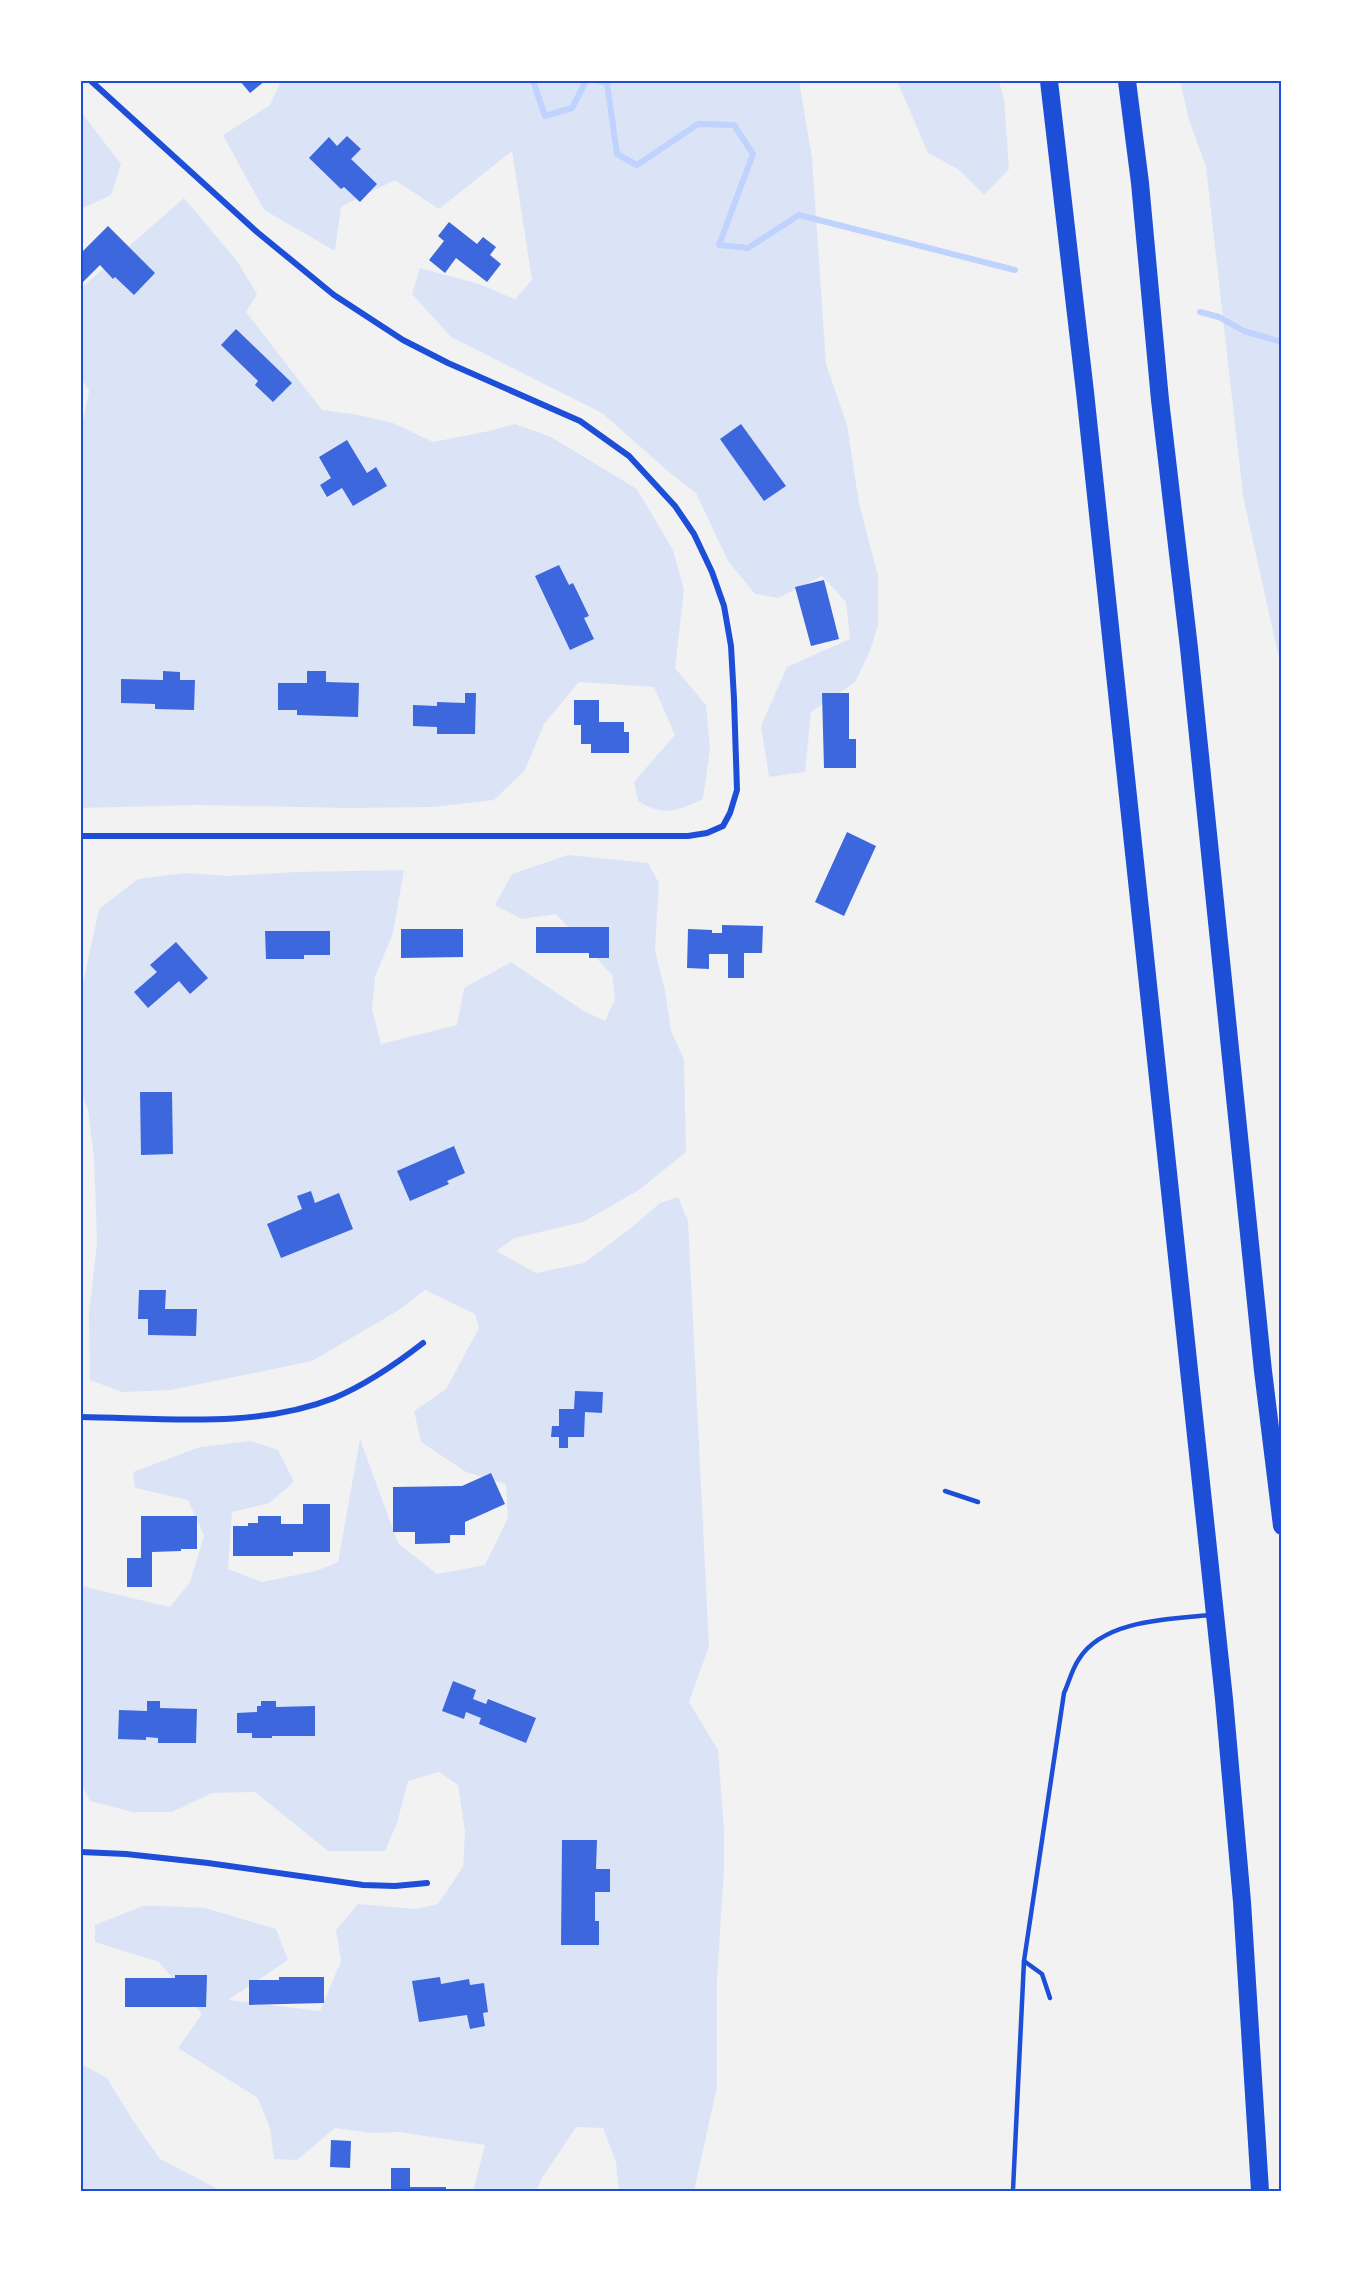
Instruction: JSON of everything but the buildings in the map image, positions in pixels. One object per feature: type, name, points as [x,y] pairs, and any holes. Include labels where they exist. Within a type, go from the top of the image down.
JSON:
[{"type":"highway","points":[[1049,81],[1085,392],[1215,1615],[1242,1902],[1260,2191]]},
{"type":"highway","points":[[1127,81],[1140,183],[1160,400],[1190,648],[1263,1371],[1282,1526]]},
{"type":"street","points":[[81,836],[688,836],[707,833],[723,826],[730,813],[737,790],[731,657],[724,606],[694,534],[675,506],[629,456],[580,421],[448,363],[403,340],[334,295],[257,232],[91,81]]},
{"type":"street","points":[[81,1417],[245,1418],[280,1414],[336,1397],[401,1360],[423,1343]]},
{"type":"street","points":[[81,1852],[126,1854],[208,1863],[363,1885],[395,1887],[427,1883]]},
{"type":"lane","points":[[945,1491],[978,1502]]},
{"type":"lane","points":[[1013,2190],[1024,1960],[1064,1693],[1078,1659],[1095,1640],[1122,1628],[1165,1619],[1215,1615]]},
{"type":"lane","points":[[1024,1960],[1042,1974],[1050,1998]]},
{"type":"shaded area","points":[[281,81],[799,81],[812,157],[826,364],[847,425],[859,503],[878,576],[878,625],[870,651],[855,682],[811,712],[805,772],[769,777],[761,726],[787,667],[850,639],[846,602],[822,576],[778,598],[755,594],[728,561],[696,493],[602,413],[451,337],[412,294],[420,268],[479,284],[515,299],[532,280],[512,151],[439,209],[395,180],[341,207],[335,251],[264,210],[223,135],[270,105]]},
{"type":"shaded area","points":[[897,81],[999,81],[1004,99],[1009,169],[984,195],[958,169],[928,153]]},
{"type":"shaded area","points":[[1180,81],[1282,81],[1282,672],[1243,496],[1206,167],[1189,120]]},
{"type":"shaded area","points":[[81,112],[121,164],[111,195],[81,209]]},
{"type":"shaded area","points":[[184,198],[237,261],[257,294],[246,312],[322,410],[393,423],[433,442],[515,424],[551,437],[637,489],[673,550],[684,590],[675,668],[706,705],[710,749],[703,799],[686,807],[663,811],[638,801],[634,782],[675,735],[654,687],[579,682],[544,724],[525,770],[494,800],[433,807],[198,805],[81,808],[81,432],[89,391],[81,378],[81,288]]},
{"type":"shaded area","points":[[568,855],[648,863],[659,883],[655,951],[665,991],[671,1030],[684,1060],[686,1152],[639,1190],[583,1222],[515,1238],[496,1251],[536,1273],[584,1263],[660,1203],[678,1197],[688,1221],[709,1646],[689,1702],[718,1750],[724,1829],[724,1869],[717,1980],[717,2087],[694,2191],[619,2191],[616,2162],[603,2128],[576,2127],[542,2178],[536,2191],[473,2191],[485,2145],[399,2132],[371,2133],[335,2128],[297,2160],[274,2159],[270,2128],[258,2098],[178,2048],[202,2014],[159,1962],[95,1942],[95,1925],[143,1906],[205,1908],[276,1929],[288,1960],[228,2000],[320,2011],[341,1961],[336,1930],[358,1904],[416,1909],[438,1904],[463,1867],[465,1831],[458,1785],[439,1772],[408,1781],[397,1823],[385,1851],[328,1851],[255,1792],[212,1793],[172,1812],[132,1812],[90,1801],[81,1783],[81,1586],[170,1607],[190,1582],[204,1536],[188,1500],[135,1488],[133,1472],[200,1447],[251,1441],[278,1450],[294,1482],[269,1503],[232,1512],[228,1569],[262,1582],[316,1571],[338,1562],[360,1439],[398,1543],[437,1574],[485,1565],[508,1518],[506,1484],[466,1472],[421,1442],[414,1411],[446,1389],[479,1328],[475,1314],[425,1290],[399,1310],[312,1361],[171,1390],[122,1392],[90,1380],[89,1313],[97,1242],[94,1158],[88,1110],[81,1091],[81,993],[99,909],[138,879],[185,873],[228,876],[404,870],[393,933],[375,977],[372,1009],[381,1044],[457,1025],[464,988],[511,962],[582,1010],[605,1021],[615,999],[612,975],[556,914],[522,919],[495,905],[512,874]]},
{"type":"shaded area","points":[[81,2064],[107,2078],[160,2159],[222,2191],[81,2191]]},
{"type":"waterway","points":[[533,81],[545,116],[572,108],[586,81]]},
{"type":"waterway","points":[[600,81],[607,83],[617,154],[637,165],[698,124],[734,125],[753,154],[719,245],[748,248],[799,215],[1015,270]]},
{"type":"waterway","points":[[1200,312],[1219,317],[1244,331],[1282,342]]}]
